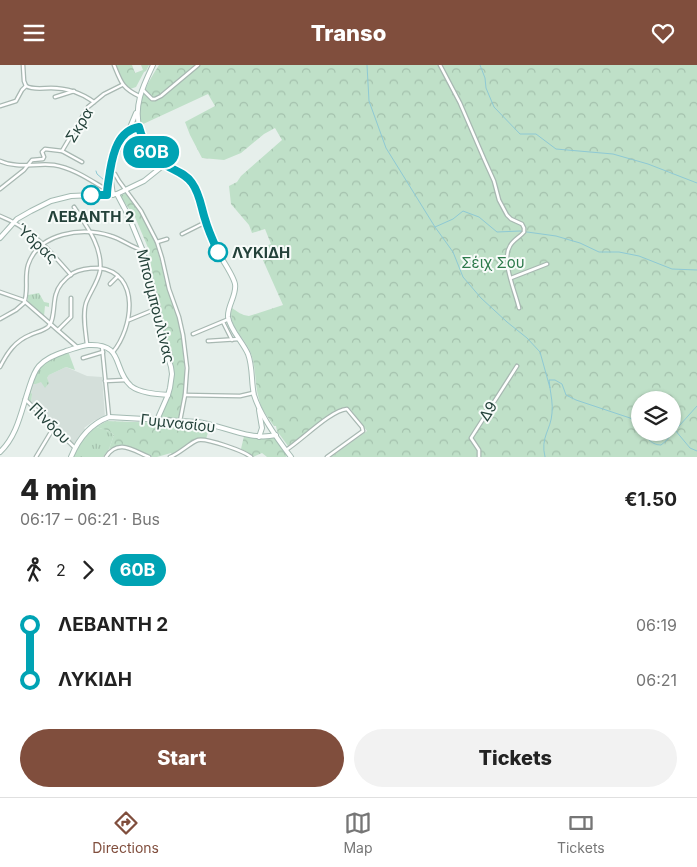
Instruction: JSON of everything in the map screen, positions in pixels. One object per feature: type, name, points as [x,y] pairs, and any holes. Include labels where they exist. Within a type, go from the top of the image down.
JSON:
[{"type":"street","points":[[23,65],[26,86]]},
{"type":"street","points":[[114,65],[122,85],[140,96]]},
{"type":"street","points":[[107,195],[115,150],[118,143],[129,133],[142,89],[153,65]]},
{"type":"street","points":[[142,89],[152,99],[157,99],[198,65]]},
{"type":"street","points":[[440,65],[460,103],[494,181],[503,208],[511,219],[522,224],[524,228],[524,232],[512,242],[507,251],[507,266],[519,308]]},
{"type":"street","name":"Σκρα","points":[[62,151],[87,109],[104,94],[122,85]]},
{"type":"street","points":[[26,86],[74,91],[94,102]]},
{"type":"street","points":[[0,106],[16,101],[26,86]]},
{"type":"street","points":[[55,97],[74,91]]},
{"type":"street","points":[[137,111],[139,129],[146,145]]},
{"type":"street","points":[[115,195],[111,181],[114,162],[121,144],[129,133],[133,128],[139,129]]},
{"type":"street","points":[[129,133],[138,135],[164,165],[191,181],[197,192],[206,222],[219,254],[235,284],[228,311],[229,319],[249,359],[262,428],[259,437]]},
{"type":"street","points":[[0,189],[24,170],[32,160],[43,159],[42,152],[45,149],[62,151],[82,162]]},
{"type":"street","points":[[0,161],[28,166],[38,164],[62,167],[81,175],[107,190]]},
{"type":"street","points":[[0,238],[14,222],[34,209],[59,198],[75,195],[115,195],[144,181],[164,165]]},
{"type":"street","points":[[115,174],[141,211],[157,242],[169,289],[182,326],[187,368],[185,395],[180,421]]},
{"type":"street","name":"Μπουμπουλίνας","points":[[115,195],[132,223],[143,250],[172,373],[168,395],[157,420]]},
{"type":"street","points":[[74,207],[90,232],[98,251],[100,269],[85,309],[87,345]]},
{"type":"street","name":"Ύδρας","points":[[0,216],[14,222],[43,244],[71,275]]},
{"type":"street","points":[[182,234],[206,222]]},
{"type":"street","points":[[0,319],[25,302],[28,264],[43,244],[62,235],[90,232],[111,236],[139,250],[143,250]]},
{"type":"street","points":[[157,242],[167,239]]},
{"type":"street","points":[[511,278],[546,264]]},
{"type":"street","points":[[0,367],[6,355],[21,339],[51,324],[56,294],[60,285],[74,272],[84,269],[100,269],[115,273],[124,281],[128,299],[128,320],[123,336],[113,352]]},
{"type":"street","points":[[110,284],[118,276]]},
{"type":"street","points":[[0,292],[20,298],[78,347]]},
{"type":"street","points":[[58,330],[71,317],[71,299]]},
{"type":"street","points":[[128,320],[158,308]]},
{"type":"street","points":[[193,334],[229,319]]},
{"type":"street","points":[[222,322],[232,339]]},
{"type":"street","points":[[208,341],[239,339]]},
{"type":"street","points":[[0,452],[14,435],[34,375],[41,364],[55,355],[78,347],[87,345],[102,346],[113,352],[130,385],[136,389],[151,393],[168,395]]},
{"type":"street","points":[[71,457],[81,438],[101,420],[108,417],[102,346]]},
{"type":"street","points":[[83,358],[103,352]]},
{"type":"street","name":"Δ9","points":[[479,457],[479,450],[471,438],[517,366]]},
{"type":"street","points":[[105,381],[126,380]]},
{"type":"street","points":[[185,395],[240,396],[254,393]]},
{"type":"street","name":"Πίνδου","points":[[26,399],[75,447]]},
{"type":"street","points":[[258,408],[290,457]]},
{"type":"street","points":[[286,450],[332,415],[348,409],[364,431],[327,457]]},
{"type":"street","name":"Γυμνασίου","points":[[108,417],[206,423],[246,435],[259,437],[276,435]]},
{"type":"street","points":[[36,457],[54,427]]},
{"type":"street","points":[[170,457],[198,440],[242,451],[251,457]]},
{"type":"street","points":[[106,457],[113,449],[124,447],[149,457]]},
{"type":"shaded area","points":[[66,367],[87,376],[102,377],[105,417],[95,420],[84,428],[86,430],[73,446],[31,404],[33,383],[36,384],[41,381],[46,387],[49,375]]},
{"type":"green space","points":[[115,65],[132,65],[135,73],[143,70],[141,65],[149,65],[136,87],[130,89],[123,82]]},
{"type":"green space","name":"Σέιχ Σου","points":[[159,65],[697,65],[697,457],[331,457],[367,431],[350,409],[345,407],[331,414],[288,446],[261,406],[257,393],[252,355],[236,330],[231,314],[232,308],[249,316],[283,305],[258,249],[271,244],[265,229],[252,233],[249,225],[231,204],[229,186],[237,182],[241,176],[282,140],[275,128],[264,134],[241,153],[224,160],[202,158],[185,122],[215,106],[208,94],[141,125],[140,108],[147,86]]},
{"type":"green space","points":[[126,193],[141,211],[156,245],[181,328],[185,374],[179,418],[160,418],[169,395],[173,377],[164,342],[160,308],[149,250],[135,217],[120,196]]},
{"type":"green space","points":[[39,293],[44,302],[49,303],[49,307],[45,306],[44,316],[28,302],[28,295]]},
{"type":"green space","points":[[68,351],[75,370],[66,367],[49,375],[47,378],[49,383],[45,388],[41,382],[33,384],[31,404],[28,401],[30,389],[40,367],[49,359]]},
{"type":"green space","points":[[107,421],[210,426],[206,439],[200,439],[173,455],[171,453],[152,457],[121,446],[109,449],[114,435],[109,431],[96,427]]},
{"type":"green space","points":[[96,427],[109,431],[114,435],[109,449],[103,457],[73,457],[77,448]]},
{"type":"green space","points":[[244,436],[254,438],[275,437],[287,455],[286,457],[267,457],[262,453],[253,457],[241,449]]},
{"type":"waterway","points":[[367,65],[369,101],[386,148],[435,227],[453,219],[463,211],[479,217],[497,232],[520,231],[556,236],[580,243],[599,252],[619,252],[639,256],[672,269],[697,270]]},
{"type":"waterway","points":[[480,65],[485,78],[486,88],[494,107],[520,134],[536,134],[556,149],[613,154],[648,164],[697,183]]},
{"type":"waterway","points":[[96,171],[104,180]]},
{"type":"waterway","points":[[435,227],[453,252],[463,277],[481,298],[527,338],[540,352],[550,388],[549,380],[555,380],[562,384],[566,395],[631,419]]},
{"type":"waterway","points":[[545,457],[544,444],[552,410],[550,388]]},
{"type":"waterway","points":[[681,424],[697,406]]},
{"type":"waterway","points":[[681,437],[690,448],[697,451]]},
{"type":"waterway","points":[[651,441],[658,445],[666,441]]},
{"type":"bus line","name":"60Β","points":[[91,195],[107,195],[112,161],[118,143],[131,129],[139,127],[146,145],[160,162],[190,180],[197,192],[218,252]]},
{"type":"place","name":"ΛΕΒΑΝΤΗ 2","points":[[91,195]]},
{"type":"place","name":"ΛΥΚΙΔΗ","points":[[218,252]]}]
